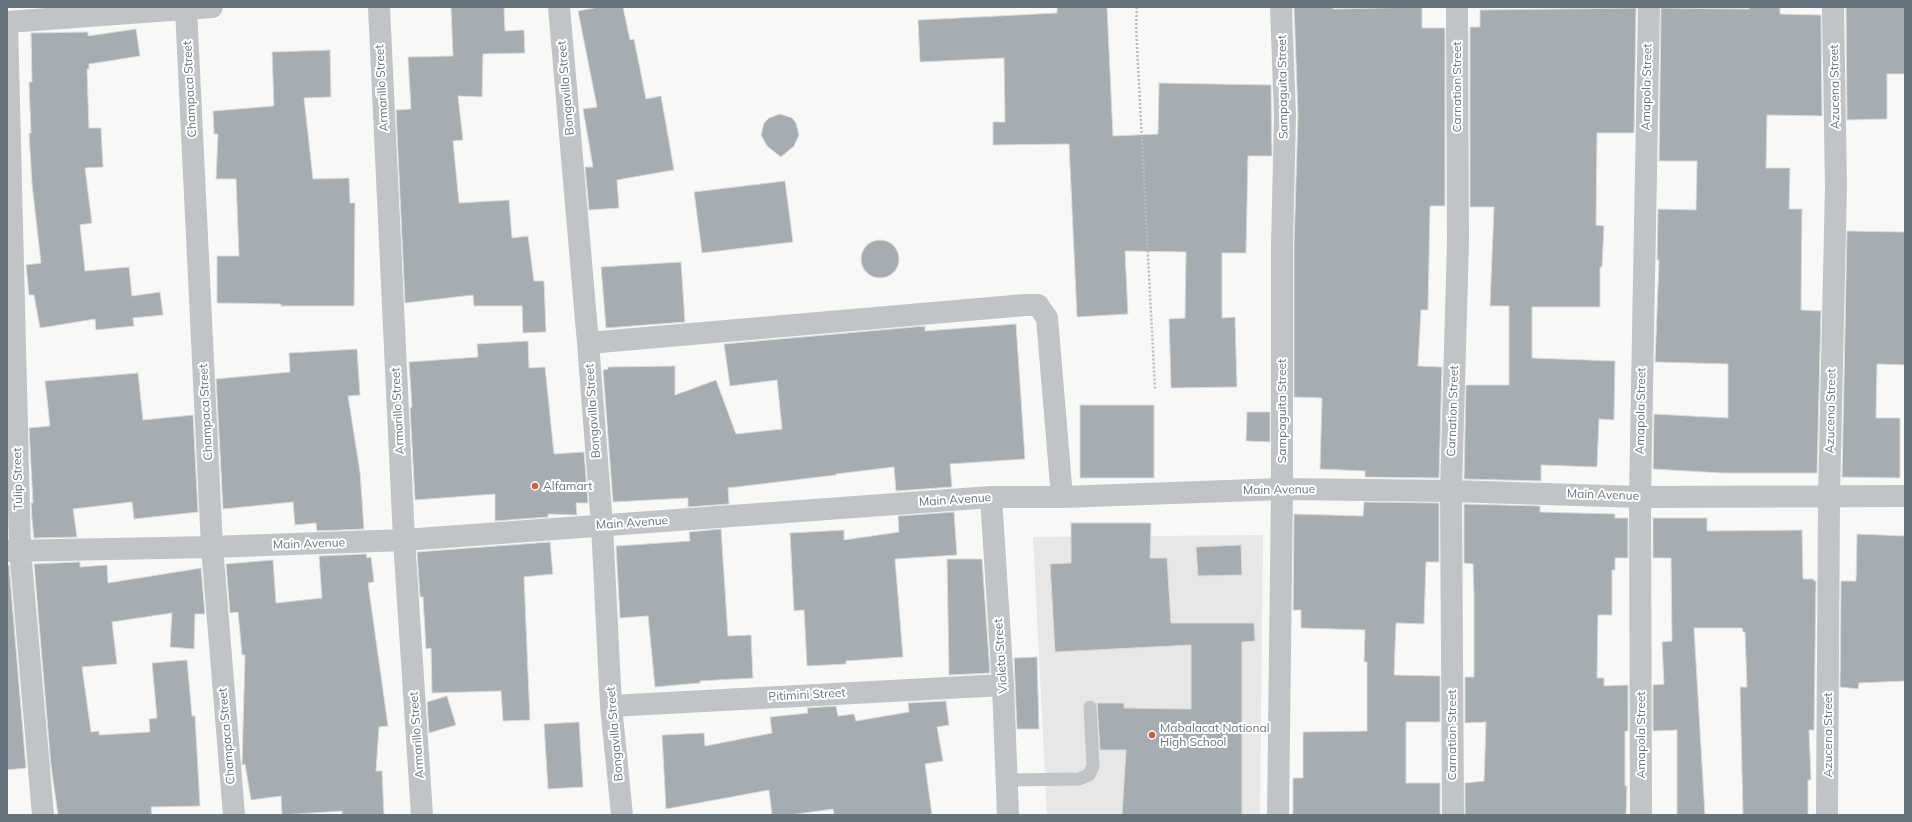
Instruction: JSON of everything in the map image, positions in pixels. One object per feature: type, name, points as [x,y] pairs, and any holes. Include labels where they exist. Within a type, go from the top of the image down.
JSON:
[{"type":"street","points":[[7,22],[212,7]]},
{"type":"street","name":"Armarillo Street","points":[[378,7],[404,540],[422,815]]},
{"type":"street","name":"Bongavilla Street","points":[[559,7],[588,343],[602,525],[611,706],[622,815]]},
{"type":"street","name":"Sampaguita Street","points":[[1278,815],[1282,489],[1282,245],[1285,110],[1281,7]]},
{"type":"street","name":"Carnation Street","points":[[1453,815],[1451,491],[1458,241],[1457,7]]},
{"type":"street","name":"Amapola Street","points":[[1641,815],[1640,497],[1649,7]]},
{"type":"street","name":"Azucena Street","points":[[1827,815],[1829,497],[1836,186],[1833,7]]},
{"type":"street","name":"Champaca Street","points":[[186,9],[212,547],[234,815]]},
{"type":"street","name":"Tulip Street","points":[[7,22],[14,551],[43,815]]},
{"type":"street","points":[[588,343],[1038,305],[1047,318],[1062,497]]},
{"type":"street","name":"Main Avenue","points":[[14,551],[212,547],[404,540],[991,497],[1062,497],[1282,489],[1451,491],[1640,497],[1905,496]]},
{"type":"street","name":"Violeta Street","points":[[991,497],[1003,685],[1008,815]]},
{"type":"street","name":"Pitimini Street","points":[[611,706],[1003,685]]},
{"type":"lane","points":[[1007,780],[1079,779],[1089,775],[1093,766],[1090,707]]},
{"type":"path","points":[[1137,7],[1136,26],[1155,389]]},
{"type":"shaded area","name":"Mabalacat National High School","points":[[1263,535],[1260,815],[1047,815],[1033,537]]},
{"type":"building","points":[[451,7],[504,7],[505,31],[524,30],[525,53],[483,54],[482,97],[458,96],[463,140],[453,141],[459,203],[509,200],[512,238],[528,236],[534,281],[544,281],[546,332],[523,333],[522,306],[474,306],[473,295],[405,303],[396,110],[411,109],[408,57],[453,56]]},
{"type":"building","points":[[599,7],[623,7],[630,40],[634,39],[646,99],[661,96],[674,170],[617,180],[619,208],[589,210],[585,167],[593,167],[583,109],[597,107],[578,11]]},
{"type":"building","points":[[1057,7],[1107,7],[1113,136],[1158,134],[1159,83],[1271,85],[1272,156],[1248,156],[1246,253],[1222,253],[1222,318],[1235,317],[1237,387],[1171,388],[1169,319],[1185,318],[1186,252],[1125,251],[1128,314],[1077,317],[1069,144],[993,145],[993,122],[1005,122],[1004,58],[920,62],[918,20],[1057,13]]},
{"type":"building","points":[[1294,7],[1333,7],[1333,9],[1422,7],[1422,28],[1445,28],[1445,206],[1430,206],[1428,310],[1421,310],[1418,366],[1442,367],[1439,478],[1365,477],[1365,471],[1320,469],[1322,398],[1294,397],[1294,245],[1298,116]]},
{"type":"building","points":[[1749,7],[1780,7],[1780,14],[1821,15],[1822,116],[1767,115],[1766,168],[1790,168],[1789,209],[1802,209],[1801,310],[1821,311],[1817,473],[1722,473],[1653,469],[1654,414],[1728,418],[1728,364],[1655,362],[1659,260],[1657,260],[1658,209],[1696,210],[1697,161],[1659,161],[1661,8],[1749,9]]},
{"type":"building","points":[[1846,7],[1905,7],[1905,74],[1887,74],[1887,119],[1847,120]]},
{"type":"building","points":[[1636,8],[1634,133],[1597,133],[1596,225],[1604,226],[1602,267],[1600,267],[1600,307],[1532,307],[1532,358],[1615,361],[1614,420],[1599,419],[1597,467],[1541,465],[1541,481],[1464,479],[1466,385],[1509,385],[1509,306],[1490,306],[1494,207],[1470,207],[1470,27],[1480,27],[1480,10]]},
{"type":"building","points":[[136,29],[140,56],[89,64],[89,69],[87,69],[89,128],[101,128],[103,167],[85,168],[92,223],[80,225],[85,271],[129,267],[132,296],[160,292],[163,315],[133,318],[134,326],[96,330],[95,319],[40,328],[34,295],[29,295],[26,265],[41,263],[32,184],[29,133],[31,133],[29,82],[32,82],[31,33],[88,32],[88,36]]},
{"type":"building","points":[[330,50],[331,97],[304,98],[313,179],[349,178],[350,203],[355,203],[354,306],[281,306],[281,304],[217,303],[217,256],[239,256],[236,179],[216,179],[218,134],[214,134],[213,111],[274,106],[272,52]]},
{"type":"building","points":[[780,114],[792,118],[796,123],[799,135],[794,146],[781,157],[767,146],[761,135],[764,123],[769,118]]},
{"type":"building","points":[[785,181],[793,242],[702,253],[694,192]]},
{"type":"building","points":[[1847,231],[1905,232],[1905,365],[1877,364],[1876,418],[1900,418],[1900,478],[1842,477]]},
{"type":"building","points":[[876,240],[884,240],[891,243],[896,248],[899,259],[896,270],[891,275],[884,278],[876,278],[869,275],[864,270],[861,263],[861,255],[864,248],[869,243]]},
{"type":"building","points":[[681,262],[685,322],[606,328],[601,267]]},
{"type":"building","points":[[1016,324],[1025,459],[950,464],[952,487],[896,491],[894,467],[728,488],[729,504],[688,507],[688,498],[613,502],[603,370],[608,369],[608,367],[675,366],[675,395],[716,380],[736,434],[782,429],[777,380],[730,386],[724,344],[925,326],[925,331]]},
{"type":"building","points":[[528,341],[529,368],[545,367],[554,454],[584,452],[588,503],[576,503],[577,515],[548,514],[548,517],[495,521],[495,494],[415,500],[409,362],[478,357],[477,344]]},
{"type":"building","points":[[357,349],[360,395],[348,396],[360,472],[364,529],[317,531],[316,523],[295,525],[293,502],[223,509],[216,379],[290,372],[289,353]]},
{"type":"building","points":[[138,373],[143,420],[193,415],[198,512],[134,519],[132,502],[73,509],[77,537],[34,538],[31,503],[33,503],[29,428],[50,426],[45,381]]},
{"type":"building","points":[[1080,405],[1154,405],[1154,478],[1080,478]]},
{"type":"building","points":[[1247,412],[1270,412],[1270,442],[1246,441]]},
{"type":"building","points":[[1364,502],[1439,503],[1439,562],[1426,562],[1424,624],[1396,623],[1394,675],[1440,676],[1440,722],[1406,722],[1406,783],[1440,783],[1440,815],[1293,815],[1293,778],[1303,778],[1303,732],[1367,731],[1367,662],[1364,662],[1365,630],[1301,628],[1301,610],[1293,610],[1294,514],[1363,516]]},
{"type":"building","points":[[1464,504],[1540,506],[1540,512],[1615,514],[1615,518],[1628,518],[1628,558],[1615,558],[1615,570],[1612,570],[1612,615],[1598,615],[1597,678],[1604,678],[1604,686],[1628,685],[1628,731],[1625,731],[1625,786],[1627,786],[1626,815],[1465,815],[1465,783],[1484,781],[1486,722],[1465,723],[1465,677],[1474,677],[1474,594],[1473,564],[1464,563]]},
{"type":"building","points":[[954,512],[957,555],[895,559],[903,657],[846,661],[846,664],[807,666],[804,610],[794,611],[790,533],[844,530],[844,540],[899,532],[898,516]]},
{"type":"building","points":[[1653,518],[1707,518],[1707,531],[1802,530],[1803,579],[1814,579],[1814,581],[1816,581],[1814,730],[1809,730],[1811,780],[1808,780],[1808,815],[1743,815],[1740,687],[1747,687],[1745,632],[1743,632],[1742,628],[1694,628],[1705,815],[1677,815],[1677,730],[1653,731],[1653,685],[1664,684],[1662,642],[1672,641],[1671,558],[1653,558]]},
{"type":"building","points":[[1071,523],[1151,523],[1150,558],[1167,558],[1171,623],[1254,623],[1255,641],[1242,642],[1242,815],[1122,815],[1126,750],[1100,750],[1097,703],[1124,703],[1124,708],[1191,709],[1191,645],[1055,652],[1050,564],[1071,563]]},
{"type":"building","points":[[721,529],[728,636],[751,635],[753,678],[700,681],[700,683],[655,687],[648,616],[620,618],[616,546],[690,541],[689,532]]},
{"type":"building","points":[[1857,534],[1905,536],[1905,681],[1859,683],[1858,689],[1840,687],[1841,581],[1856,581]]},
{"type":"building","points":[[550,542],[553,574],[524,577],[530,720],[503,721],[501,691],[432,693],[431,648],[426,649],[423,597],[420,597],[417,552]]},
{"type":"building","points":[[1241,545],[1242,575],[1198,576],[1196,547]]},
{"type":"building","points":[[366,554],[367,558],[371,557],[374,582],[368,583],[388,726],[379,727],[376,771],[382,771],[384,815],[342,815],[342,811],[282,815],[281,796],[251,800],[245,764],[242,765],[245,655],[242,655],[238,612],[230,613],[226,564],[273,560],[276,603],[322,598],[319,556]]},
{"type":"building","points":[[947,559],[982,559],[990,673],[949,675]]},
{"type":"building","points":[[80,562],[80,567],[107,565],[108,583],[201,568],[205,614],[195,614],[194,649],[170,647],[172,613],[112,622],[117,664],[82,667],[91,732],[99,731],[99,735],[150,732],[149,719],[157,718],[152,663],[187,660],[192,716],[195,716],[200,806],[151,807],[152,815],[58,815],[51,766],[34,564]]},
{"type":"building","points":[[7,565],[9,565],[26,768],[7,770]]},
{"type":"building","points":[[1037,657],[1039,729],[1017,729],[1014,658]]},
{"type":"building","points":[[447,696],[456,725],[429,733],[427,702]]},
{"type":"building","points":[[946,701],[949,725],[937,727],[943,761],[925,764],[932,815],[834,815],[833,809],[790,815],[772,815],[769,790],[666,809],[662,735],[704,733],[705,746],[772,733],[770,717],[808,713],[807,708],[836,706],[838,716],[854,714],[856,721],[909,712],[908,703]]},
{"type":"building","points":[[579,722],[583,787],[548,789],[544,724]]},
{"type":"place","name":"Alfamart","points":[[535,486]]},
{"type":"place","name":"Mabalacat National High School","points":[[1152,735]]}]
